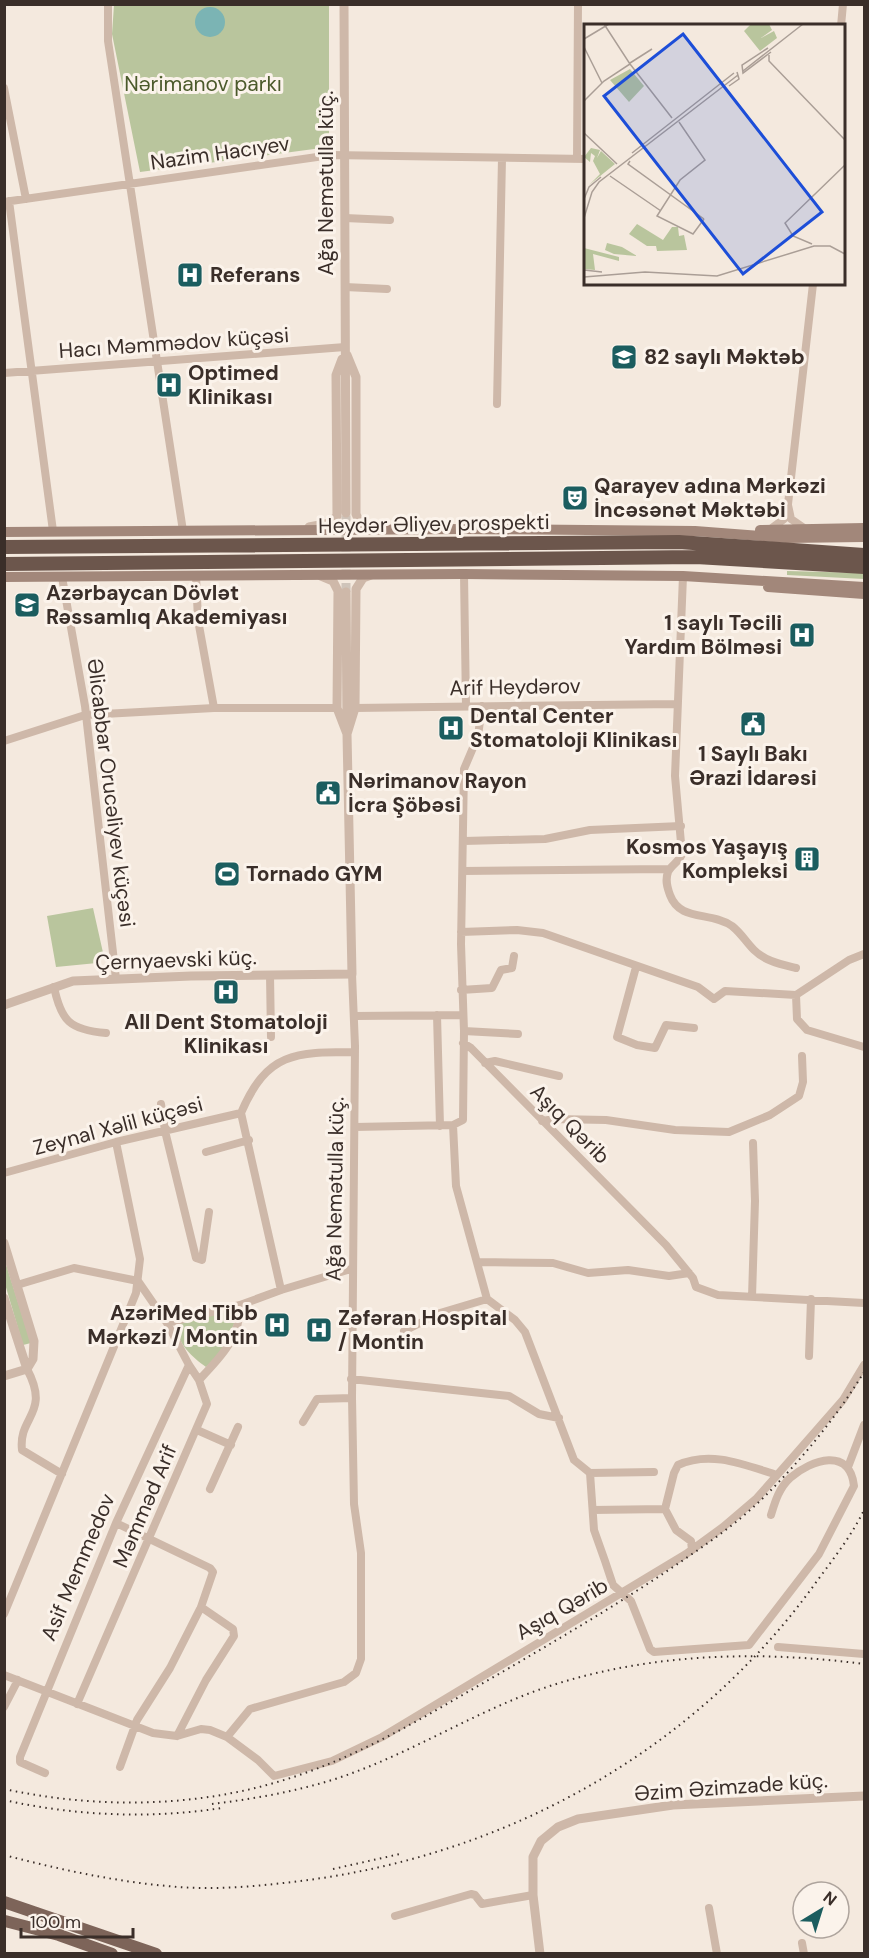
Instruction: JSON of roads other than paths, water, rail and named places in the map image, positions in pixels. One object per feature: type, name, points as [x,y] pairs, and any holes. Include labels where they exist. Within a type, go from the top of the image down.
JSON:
[{"type":"highway","name":"Heydər Əliyev prospekti","points":[[4,548],[679,542],[864,555]]},
{"type":"highway","name":"Heydər Əliyev prospekti","points":[[4,564],[696,557],[864,567]]},
{"type":"main road","points":[[4,532],[466,529],[695,531],[864,528]]},
{"type":"main road","points":[[695,531],[786,538],[864,537]]},
{"type":"main road","points":[[4,577],[464,574],[683,576],[864,587]]},
{"type":"main road","points":[[708,577],[791,591],[864,594]]},
{"type":"main road","points":[[4,1902],[156,1953]]},
{"type":"main road","points":[[5,1920],[97,1953]]},
{"type":"main road","points":[[5,1920],[112,1953]]},
{"type":"main road","points":[[66,1923],[101,1939],[145,1953]]},
{"type":"street","points":[[108,4],[108,41],[183,531]]},
{"type":"street","name":"Ağa Nemətulla küç.","points":[[344,4],[346,513]]},
{"type":"street","points":[[578,4],[581,159]]},
{"type":"street","points":[[841,24],[843,4]]},
{"type":"street","points":[[4,88],[26,199]]},
{"type":"street","name":"Nazim Hacıyev","points":[[7,202],[345,154],[581,159]]},
{"type":"street","points":[[498,404],[502,158]]},
{"type":"street","points":[[7,202],[33,371],[53,531]]},
{"type":"street","points":[[345,218],[390,220]]},
{"type":"street","points":[[768,530],[781,523],[788,504],[813,285]]},
{"type":"street","points":[[345,287],[387,289]]},
{"type":"street","points":[[293,530],[330,523],[336,518],[336,375],[345,349]]},
{"type":"street","points":[[345,349],[356,377],[356,514],[363,524],[387,531]]},
{"type":"street","name":"Hacı Məmmədov küçəsi","points":[[4,373],[345,349]]},
{"type":"street","points":[[788,504],[794,524],[810,530]]},
{"type":"street","points":[[464,574],[466,706]]},
{"type":"street","points":[[4,741],[85,715],[214,708],[337,708],[338,591],[333,582],[319,575]]},
{"type":"street","name":"Ağa Nemətulla küç.","points":[[227,1737],[250,1709],[344,1682],[358,1668],[362,1553],[354,1504],[351,1398],[355,1016],[348,869],[347,734],[356,708],[356,589],[363,578],[372,575]]},
{"type":"street","points":[[196,576],[198,620],[214,708]]},
{"type":"street","points":[[683,576],[682,643],[676,704],[675,776],[682,854],[669,869],[666,881],[669,893],[681,911],[690,915],[703,914],[723,922],[739,933],[766,959],[796,968]]},
{"type":"street","name":"Əlicabbar Orucəliyev küçəsi","points":[[62,577],[85,715],[116,979]]},
{"type":"street","points":[[346,592],[347,734]]},
{"type":"street","name":"Arif Heydərov","points":[[356,708],[676,704]]},
{"type":"street","points":[[355,1127],[453,1125],[460,1123],[463,1116],[464,1031],[461,932],[464,769],[478,736],[482,706]]},
{"type":"street","name":"Ağa Nemətulla küç.","points":[[337,708],[347,734]]},
{"type":"street","points":[[464,841],[545,839],[590,830],[681,826]]},
{"type":"street","points":[[463,871],[669,869]]},
{"type":"street","points":[[461,932],[517,930],[543,933],[698,987],[714,999],[725,991],[796,995],[849,960],[864,954]]},
{"type":"street","points":[[461,990],[492,988],[501,970],[512,968],[514,956]]},
{"type":"street","points":[[636,967],[617,1037],[637,1045],[655,1048],[666,1025],[694,1028]]},
{"type":"street","name":"Çernyaevski küç.","points":[[4,1005],[73,981],[352,974]]},
{"type":"street","points":[[270,975],[270,1037]]},
{"type":"street","points":[[54,987],[63,1018],[80,1029],[106,1033]]},
{"type":"street","points":[[796,995],[797,1019],[807,1030],[864,1047]]},
{"type":"street","points":[[437,1015],[440,1126]]},
{"type":"street","points":[[355,1016],[463,1015]]},
{"type":"street","points":[[464,1031],[518,1034]]},
{"type":"street","name":"Aşıq Qərib","points":[[464,1043],[666,1245],[689,1273],[696,1287],[718,1295],[752,1297]]},
{"type":"street","points":[[281,1290],[249,1140],[241,1113],[249,1095],[275,1065],[299,1053],[355,1052]]},
{"type":"street","points":[[542,1121],[606,1120],[675,1130],[729,1132],[771,1115],[799,1096],[803,1082],[802,1056]]},
{"type":"street","points":[[485,1063],[495,1061],[559,1076]]},
{"type":"street","points":[[161,1104],[165,1131],[196,1258],[199,1260],[202,1260],[209,1212]]},
{"type":"street","name":"Zeynal Xəlil küçəsi","points":[[4,1173],[116,1142],[241,1113]]},
{"type":"street","points":[[453,1125],[456,1186],[465,1224],[479,1262],[487,1299],[515,1320],[525,1332],[574,1460],[590,1473],[654,1472]]},
{"type":"street","points":[[206,1152],[249,1140]]},
{"type":"street","points":[[4,1614],[136,1293],[140,1258],[116,1142]]},
{"type":"street","points":[[753,1143],[755,1201],[752,1297],[864,1303]]},
{"type":"street","points":[[4,1243],[34,1341],[33,1359],[27,1369],[4,1376]]},
{"type":"street","points":[[479,1262],[553,1263],[588,1273],[628,1270],[669,1276],[689,1273]]},
{"type":"street","points":[[17,1285],[74,1268],[138,1281]]},
{"type":"street","points":[[168,1323],[240,1305],[351,1269]]},
{"type":"street","name":"Məmməd Arif","points":[[77,1704],[151,1538],[207,1404],[200,1380],[189,1365],[168,1323],[138,1281]]},
{"type":"street","points":[[5,1299],[37,1398],[22,1450],[62,1474]]},
{"type":"street","points":[[404,1331],[440,1313],[487,1299]]},
{"type":"street","points":[[809,1356],[811,1299]]},
{"type":"street","points":[[200,1380],[221,1358],[238,1328],[240,1305]]},
{"type":"street","name":"Asif Memmedov","points":[[45,1773],[20,1762],[20,1757],[116,1522],[189,1365]]},
{"type":"street","name":"Aşıq Qərib","points":[[227,1737],[258,1760],[274,1776],[332,1761],[413,1720],[622,1595],[692,1550],[757,1498],[843,1400],[864,1365]]},
{"type":"street","points":[[351,1379],[509,1396],[539,1414],[559,1418]]},
{"type":"street","points":[[303,1422],[317,1399],[351,1398]]},
{"type":"street","points":[[848,1467],[864,1425]]},
{"type":"street","points":[[210,1489],[238,1427]]},
{"type":"street","points":[[197,1430],[231,1445]]},
{"type":"street","points":[[692,1550],[691,1541],[676,1530],[665,1509],[678,1465],[717,1458],[777,1475]]},
{"type":"street","points":[[590,1473],[594,1530],[604,1561],[613,1585],[631,1601],[650,1649],[654,1652],[749,1645],[819,1554],[854,1486],[848,1467],[838,1460],[826,1459],[790,1478],[774,1501],[771,1515]]},
{"type":"street","points":[[593,1510],[665,1509]]},
{"type":"street","points":[[116,1522],[210,1568],[213,1572],[201,1606],[170,1668],[134,1727],[120,1767]]},
{"type":"street","points":[[177,1736],[216,1663],[234,1636],[232,1629],[201,1606]]},
{"type":"street","points":[[778,1647],[864,1654]]},
{"type":"street","points":[[4,1675],[134,1727],[177,1736],[206,1729],[227,1737]]},
{"type":"street","points":[[4,1707],[18,1680]]},
{"type":"street","name":"Əzim Əzimzade küç.","points":[[540,1953],[533,1895],[533,1857],[541,1841],[558,1827],[578,1819],[673,1805],[864,1796]]},
{"type":"street","points":[[395,1916],[471,1894],[476,1895],[482,1904],[533,1895]]},
{"type":"street","points":[[709,1908],[717,1953]]},
{"type":"street","points":[[802,1943],[804,1953]]},
{"type":"water","points":[[210,7],[216,8],[224,16],[224,28],[216,36],[210,37],[204,36],[196,28],[195,22],[196,16],[204,8]]},
{"type":"tunnel","points":[[346,513],[346,592]]},
{"type":"railway","points":[[4,1789],[72,1800],[174,1801],[208,1797],[274,1783],[305,1773],[364,1748],[420,1719],[569,1633],[655,1579],[719,1535],[750,1510],[789,1471],[829,1423],[864,1372]]},
{"type":"railway","points":[[4,1855],[65,1870],[146,1884],[202,1888],[238,1887],[308,1880],[383,1866],[456,1846],[527,1818],[594,1783],[657,1742],[715,1695],[769,1641],[836,1555],[864,1510]]},
{"type":"railway","points":[[212,1804],[273,1795],[332,1780],[385,1760],[515,1699],[580,1677],[620,1668],[701,1658],[742,1656],[864,1664]]},
{"type":"railway","points":[[4,1800],[58,1810],[140,1815],[222,1808]]},
{"type":"railway","points":[[333,1869],[400,1854]]},
{"type":"place","name":"Referans","points":[[190,275]]},
{"type":"place","name":"82 saylı Məktəb","points":[[624,357]]},
{"type":"place","name":"Optimed Klinikası","points":[[169,385]]},
{"type":"place","name":"Qarayev adına Mərkəzi İncəsənət Məktəbi","points":[[575,498]]},
{"type":"place","name":"Azərbaycan Dövlət Rəssamlıq Akademiyası","points":[[27,605]]},
{"type":"place","name":"1 saylı Təcili Yardım Bölməsi","points":[[802,635]]},
{"type":"place","name":"1 Saylı Bakı Ərazi İdarəsi","points":[[753,724]]},
{"type":"place","name":"Dental Center Stomatoloji Klinikası","points":[[451,728]]},
{"type":"place","name":"Nərimanov Rayon İcra Şöbəsi","points":[[328,793]]},
{"type":"place","name":"Kosmos Yaşayış Kompleksi","points":[[807,859]]},
{"type":"place","name":"Tornado GYM","points":[[227,874]]},
{"type":"place","name":"All Dent Stomatoloji Klinikası","points":[[226,992]]},
{"type":"place","name":"AzəriMed Tibb Mərkəzi / Montin","points":[[277,1325]]},
{"type":"place","name":"Zəfəran Hospital / Montin","points":[[319,1330]]},
{"type":"park label","name":"Nərimanov parkı","points":[[203,84]]}]
